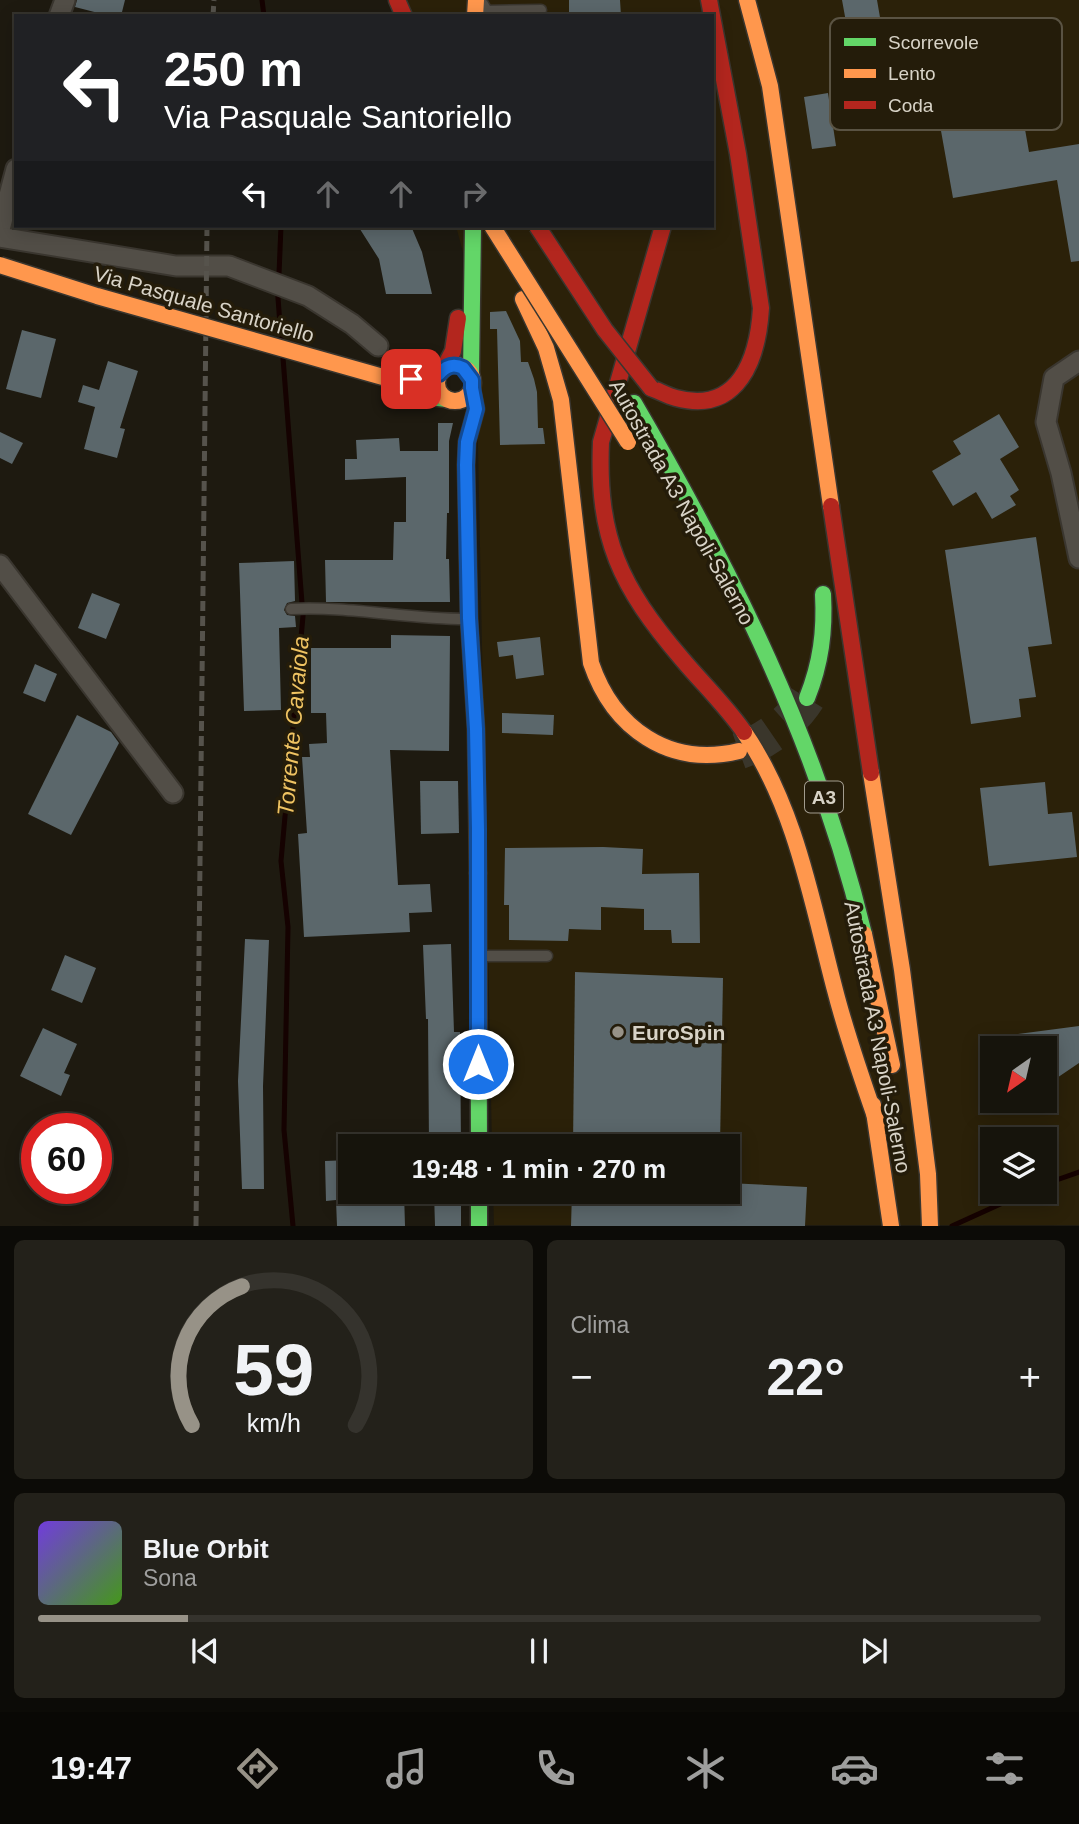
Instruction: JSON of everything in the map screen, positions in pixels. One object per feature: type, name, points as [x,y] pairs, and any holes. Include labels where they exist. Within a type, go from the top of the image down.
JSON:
[{"type":"main road","points":[[748,6],[748,63]]},
{"type":"main road","points":[[748,6],[770,86],[840,571],[902,970],[928,1174],[930,1226]]},
{"type":"main road","points":[[538,228],[615,345],[651,388],[686,401],[715,399],[732,389],[751,368],[762,331],[761,308],[738,154],[714,27]]},
{"type":"main road","points":[[460,228],[458,324],[453,351],[437,380],[439,391],[449,400],[459,416],[467,442]]},
{"type":"main road","points":[[473,228],[471,382],[476,409],[467,442],[469,618],[477,766],[479,1134]]},
{"type":"main road","points":[[491,228],[506,270],[531,314],[554,369],[563,412],[591,663],[601,693],[611,708],[625,721],[661,746],[713,756],[739,751]]},
{"type":"main road","name":"Autostrada A3 Napoli-Salerno","points":[[491,228],[631,448]]},
{"type":"main road","name":"Autostrada A3 Napoli-Salerno","points":[[522,228],[634,403],[695,509],[750,616],[778,678],[820,782],[849,876],[894,1077]]},
{"type":"main road","points":[[662,228],[627,343],[601,442],[598,476],[604,525],[614,558],[631,591],[655,627],[720,699],[748,735],[769,774],[799,852],[842,1021],[878,1128]]},
{"type":"main road","name":"Via Pasquale Santoriello","points":[[0,265],[110,300],[397,382],[429,397],[449,400]]},
{"type":"main road","points":[[441,372],[458,365],[471,382]]},
{"type":"main road","name":"Via Pasquale Santoriello","points":[[397,382],[441,372]]},
{"type":"main road","points":[[449,400],[466,397],[471,382]]},
{"type":"main road","points":[[807,698],[824,652],[826,630],[821,580]]},
{"type":"main road","name":"Autostrada A3 Napoli-Salerno","points":[[832,911],[878,1128],[891,1226]]},
{"type":"main road","points":[[479,1204],[479,1226]]},
{"type":"street","points":[[0,229],[14,176]]},
{"type":"street","points":[[0,237],[176,266],[229,266],[308,296],[352,324],[378,346]]},
{"type":"street","points":[[1079,361],[1054,378],[1046,422],[1061,472],[1079,558]]},
{"type":"street","points":[[0,565],[173,793]]},
{"type":"lane","points":[[480,7],[541,10]]},
{"type":"lane","points":[[291,609],[323,608],[436,619],[469,618]]},
{"type":"lane","points":[[478,956],[547,956]]},
{"type":"shaded area","points":[[395,0],[1079,0],[1079,1225],[494,1225],[493,1204],[740,1204],[740,1134],[492,1134],[475,297],[457,228],[714,228],[714,14],[398,14]]},
{"type":"building","points":[[77,0],[125,0],[122,14],[102,14],[75,7]]},
{"type":"building","points":[[569,0],[620,0],[621,14],[569,14]]},
{"type":"building","points":[[842,0],[877,0],[880,18],[845,18]]},
{"type":"building","points":[[828,93],[830,130],[834,130],[836,146],[812,149],[804,97]]},
{"type":"building","points":[[941,130],[1025,130],[1029,152],[1079,144],[1079,261],[1071,262],[1057,180],[953,198]]},
{"type":"building","points":[[359,228],[412,228],[422,252],[432,294],[386,294],[379,259]]},
{"type":"building","points":[[506,311],[520,341],[521,362],[528,362],[534,379],[538,428],[543,428],[545,444],[500,445],[497,329],[490,329],[490,312]]},
{"type":"building","points":[[22,330],[56,339],[41,398],[6,389]]},
{"type":"building","points":[[108,361],[138,371],[120,428],[125,429],[117,458],[84,449],[95,407],[78,402],[83,385],[99,390]]},
{"type":"building","points":[[999,414],[1019,447],[1000,459],[1019,490],[1010,496],[1016,505],[992,519],[976,492],[953,506],[932,471],[961,454],[953,441]]},
{"type":"building","points":[[438,423],[453,423],[449,441],[446,559],[449,559],[450,602],[326,602],[325,560],[393,560],[394,522],[406,522],[406,477],[345,480],[345,459],[357,459],[356,440],[399,438],[400,451],[438,451]]},
{"type":"building","points":[[0,432],[23,443],[12,464],[0,458]]},
{"type":"building","points":[[1036,537],[1052,644],[1028,647],[1036,697],[1019,699],[1021,717],[971,724],[945,550]]},
{"type":"building","points":[[294,561],[295,601],[287,603],[284,610],[287,615],[295,616],[296,627],[279,628],[281,710],[244,711],[239,563]]},
{"type":"building","points":[[92,593],[120,604],[106,639],[78,628]]},
{"type":"building","points":[[391,635],[450,636],[449,751],[390,750],[398,885],[430,884],[432,912],[409,913],[410,932],[304,937],[298,834],[307,833],[302,757],[310,757],[309,744],[327,743],[326,713],[311,713],[311,648],[391,648]]},
{"type":"building","points":[[540,637],[544,675],[516,679],[513,655],[499,657],[497,642]]},
{"type":"building","points":[[35,664],[57,674],[45,702],[23,693]]},
{"type":"building","points":[[502,713],[554,715],[553,735],[502,733]]},
{"type":"building","points":[[77,715],[111,732],[119,743],[71,835],[28,814]]},
{"type":"building","points":[[420,781],[458,781],[459,833],[421,834]]},
{"type":"building","points":[[1045,782],[1048,814],[1072,812],[1077,857],[989,866],[980,788]]},
{"type":"building","points":[[505,848],[643,849],[642,874],[699,873],[700,943],[672,943],[671,930],[644,930],[644,909],[601,907],[601,930],[569,929],[568,941],[509,940],[509,905],[504,905]]},
{"type":"building","points":[[245,939],[269,940],[263,1086],[264,1189],[242,1189],[238,1081]]},
{"type":"building","points":[[451,944],[454,1032],[460,1032],[461,1134],[429,1134],[428,1019],[423,945]]},
{"type":"building","points":[[65,955],[96,968],[82,1003],[51,990]]},
{"type":"building","points":[[575,972],[723,978],[720,1134],[573,1134]]},
{"type":"building","points":[[1079,1026],[1079,1063],[1057,1078],[1057,1036],[1018,1034]]},
{"type":"building","points":[[43,1028],[77,1044],[64,1073],[70,1075],[61,1096],[20,1076]]},
{"type":"building","points":[[338,1160],[338,1204],[404,1204],[405,1226],[337,1226],[336,1200],[326,1201],[325,1161]]},
{"type":"building","points":[[740,1184],[807,1187],[805,1226],[571,1226],[572,1204],[740,1204]]},
{"type":"building","points":[[434,1204],[461,1204],[461,1226],[435,1226]]},
{"type":"waterway","name":"Torrente Cavaiola","points":[[262,0],[264,14]]},
{"type":"waterway","name":"Torrente Cavaiola","points":[[281,228],[278,298],[281,338]]},
{"type":"waterway","name":"Torrente Cavaiola","points":[[283,358],[303,616],[281,861],[288,927],[284,1130],[293,1226]]},
{"type":"waterway","points":[[1057,1180],[1079,1172]]},
{"type":"waterway","points":[[952,1226],[1001,1204]]},
{"type":"tunnel","points":[[739,751],[778,730],[807,698]]},
{"type":"railway","points":[[213,14],[214,0]]},
{"type":"railway","points":[[196,1226],[207,228]]},
{"type":"traffic: fast","points":[[471,375],[473,228]]},
{"type":"traffic: fast","points":[[397,381],[429,397],[447,399]]},
{"type":"traffic: fast","points":[[634,403],[738,594],[797,726],[845,863],[864,934]]},
{"type":"traffic: fast","points":[[807,698],[821,647],[823,594]]},
{"type":"traffic: fast","points":[[478,873],[479,1134]]},
{"type":"traffic: fast","points":[[479,1204],[479,1226]]},
{"type":"traffic: slow","points":[[475,14],[476,0]]},
{"type":"traffic: slow","points":[[747,0],[770,86],[831,506]]},
{"type":"traffic: slow","points":[[493,228],[628,442]]},
{"type":"traffic: slow","points":[[0,265],[97,296],[397,381]]},
{"type":"traffic: slow","points":[[523,299],[546,348],[561,400],[591,663],[601,686],[629,724],[647,738],[667,748],[689,754],[713,755],[739,751]]},
{"type":"traffic: slow","points":[[455,365],[468,370],[473,383],[468,396],[455,401],[442,396],[437,383],[442,370],[455,365]]},
{"type":"traffic: slow","points":[[472,389],[476,409],[467,442],[466,465],[469,619],[476,729],[478,873]]},
{"type":"traffic: slow","points":[[744,732],[762,761],[790,824],[845,1025],[879,1128]]},
{"type":"traffic: slow","points":[[871,773],[902,970],[928,1174],[930,1226]]},
{"type":"traffic: slow","points":[[864,934],[892,1065]]},
{"type":"traffic: slow","points":[[873,1105],[891,1226]]},
{"type":"traffic: jam","points":[[397,0],[403,14]]},
{"type":"traffic: jam","points":[[709,0],[712,14]]},
{"type":"traffic: jam","points":[[651,388],[676,398],[698,401],[715,398],[730,390],[749,363],[759,327],[761,308],[738,154],[714,27]]},
{"type":"traffic: jam","points":[[538,228],[605,330],[651,388]]},
{"type":"traffic: jam","points":[[662,228],[601,442],[603,507],[617,559],[643,608],[744,732]]},
{"type":"traffic: jam","points":[[443,370],[453,351],[458,318]]},
{"type":"traffic: jam","points":[[831,506],[871,773]]},
{"type":"place","name":"EuroSpin","points":[[618,1032]]},
{"type":"route","points":[[411,379],[439,374],[447,367],[458,365],[471,376],[476,409],[467,442],[466,465],[469,618],[476,729],[478,1064]]}]
